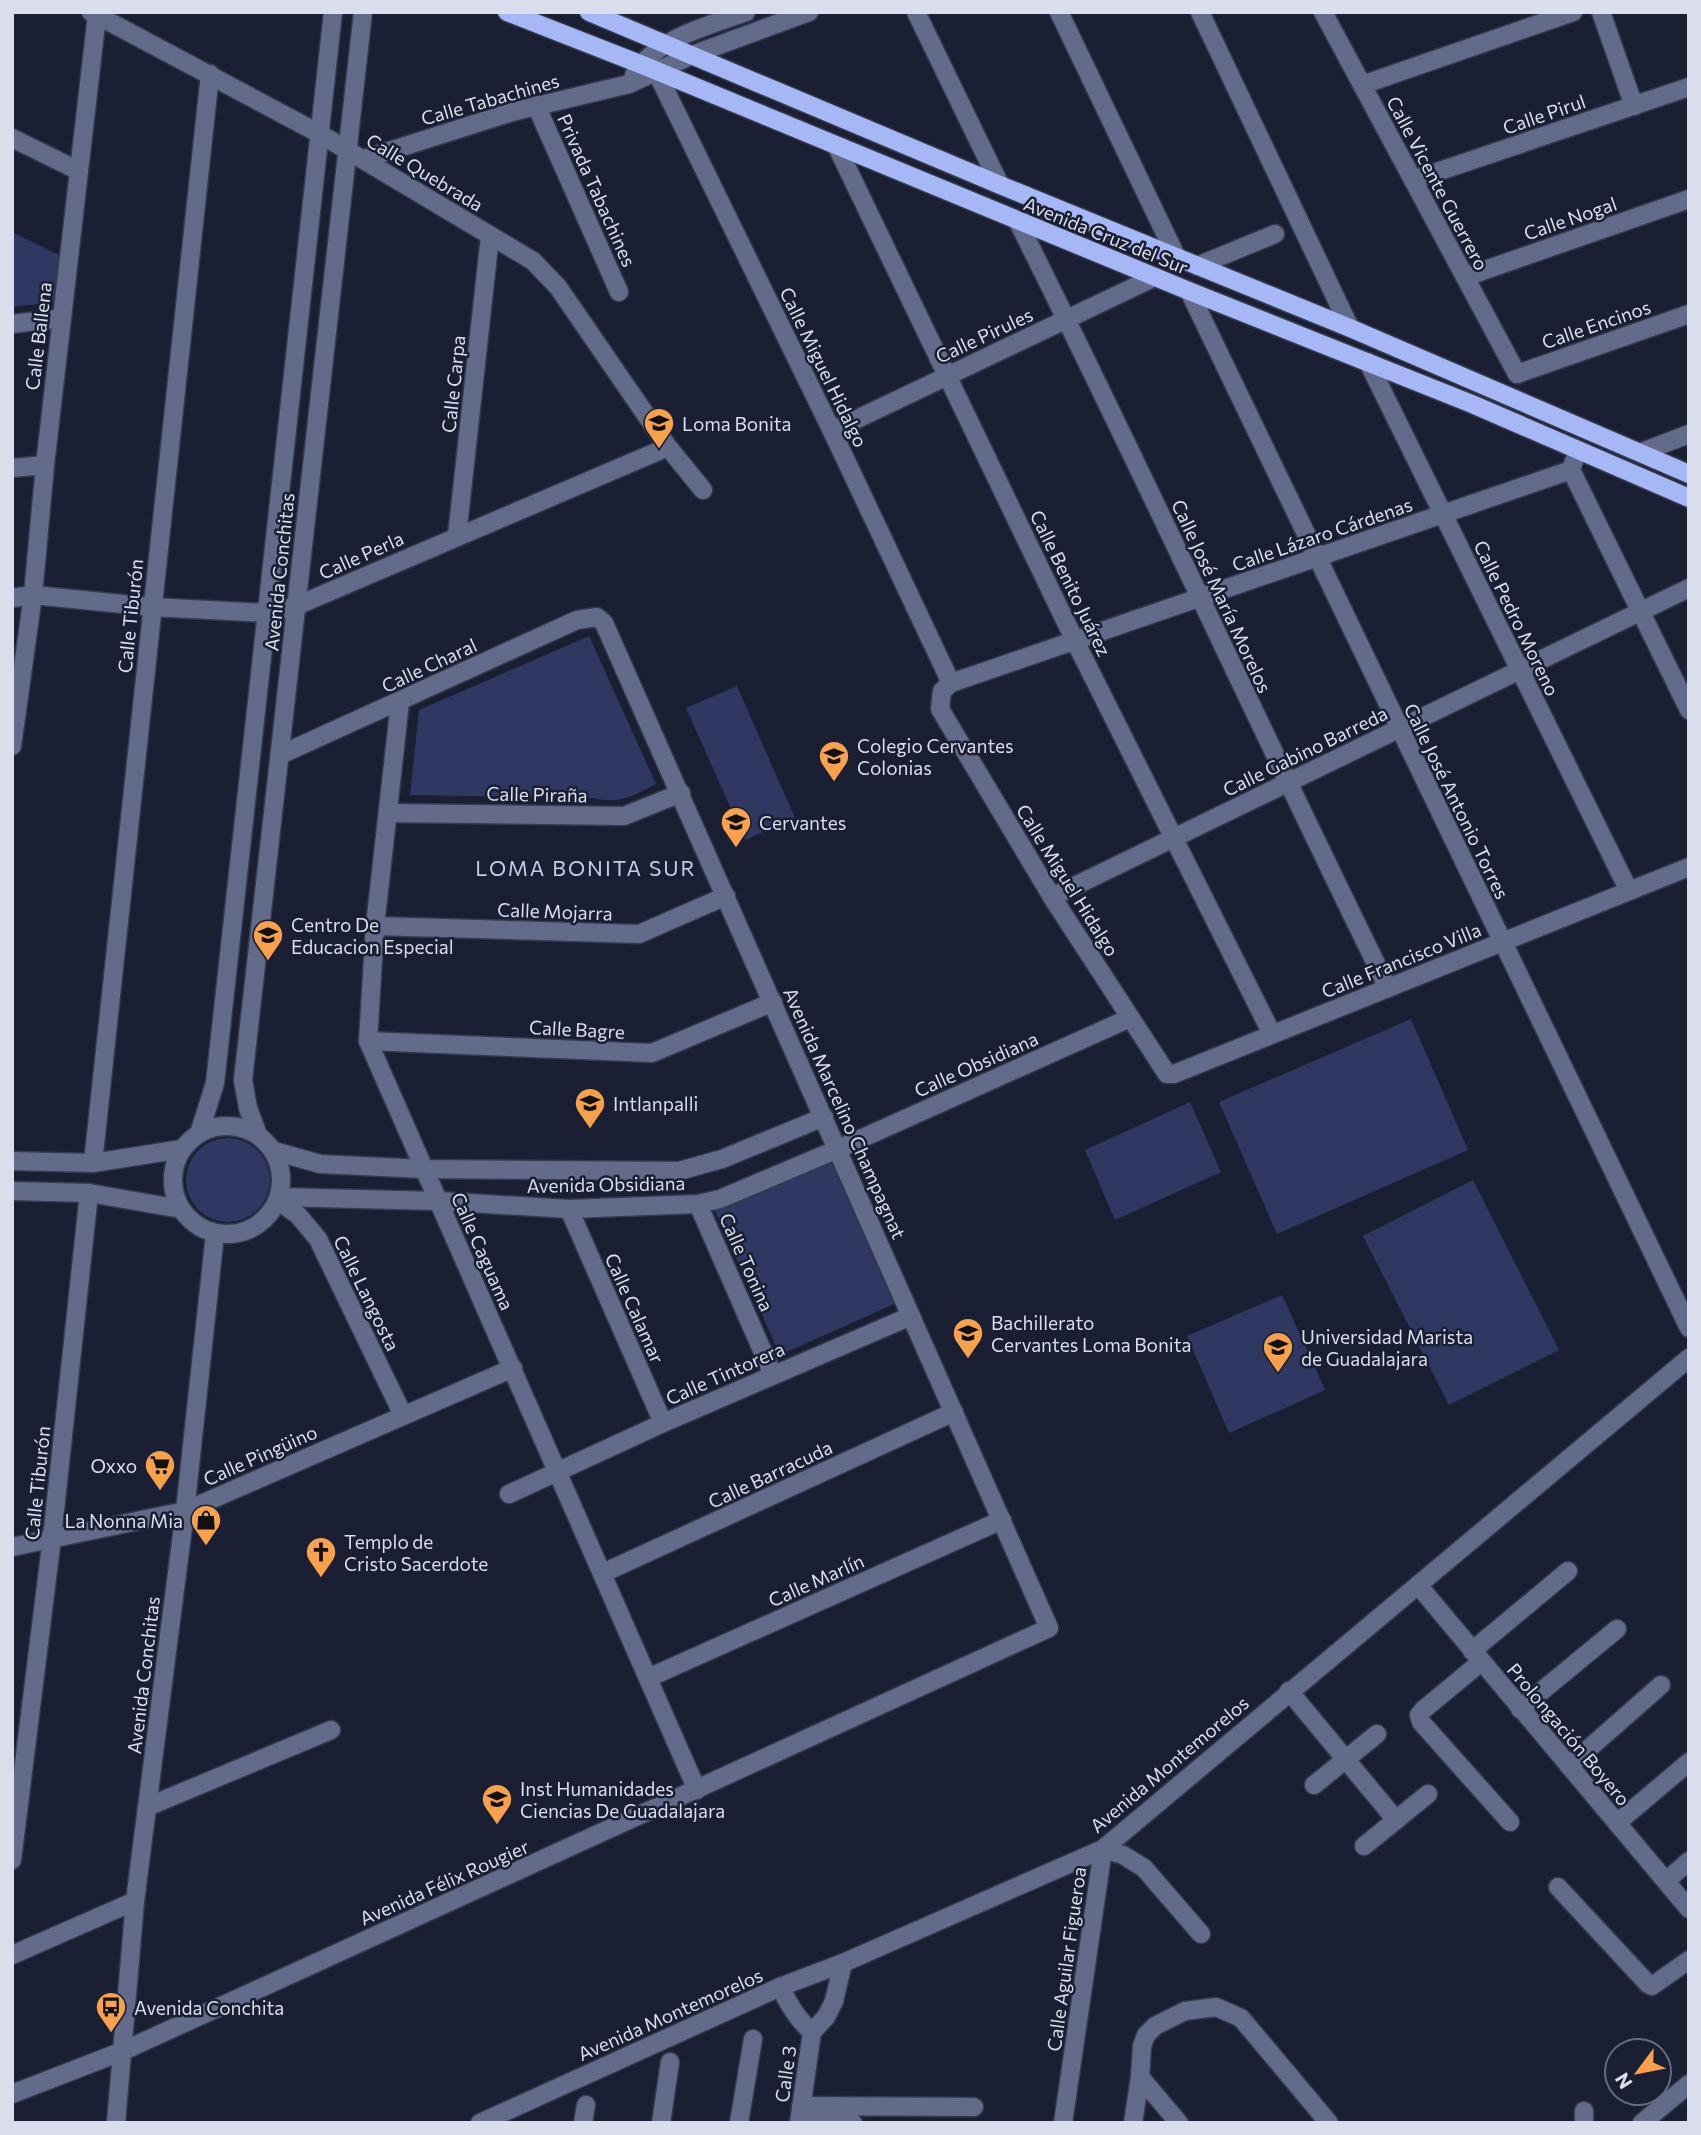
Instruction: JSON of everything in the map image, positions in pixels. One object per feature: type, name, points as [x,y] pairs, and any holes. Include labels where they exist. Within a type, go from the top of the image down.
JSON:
[{"type":"main road","name":"Avenida Cruz del Sur","points":[[508,12],[1018,222],[1472,404],[1689,498]]},
{"type":"main road","name":"Avenida Cruz del Sur","points":[[589,12],[1515,397],[1689,474]]},
{"type":"street","name":"Avenida Conchitas","points":[[198,1134],[215,1083],[333,12]]},
{"type":"street","name":"Avenida Conchitas","points":[[258,1135],[248,1108],[243,1080],[296,606],[356,155],[362,12]]},
{"type":"street","points":[[648,68],[665,44],[699,20],[746,12]]},
{"type":"street","points":[[648,68],[692,55],[808,12]]},
{"type":"street","points":[[916,12],[1000,185]]},
{"type":"street","points":[[1059,12],[1177,258]]},
{"type":"street","points":[[1200,12],[1350,328]]},
{"type":"street","name":"Calle Vicente Guerrero","points":[[1323,12],[1517,374]]},
{"type":"street","points":[[1362,85],[1573,12]]},
{"type":"street","points":[[1601,12],[1634,106]]},
{"type":"street","name":"Calle Quebrada","points":[[94,14],[320,134],[533,261],[558,287],[668,447],[703,490]]},
{"type":"street","name":"Calle Ballena","points":[[12,746],[33,595],[94,14]]},
{"type":"street","name":"Calle Tabachines","points":[[356,155],[536,106],[629,84],[648,68]]},
{"type":"street","name":"Calle Miguel Hidalgo","points":[[648,68],[832,431],[951,683],[942,691],[939,704],[942,715],[1052,897],[1167,1074]]},
{"type":"street","name":"Calle Tiburón","points":[[93,1163],[210,74]]},
{"type":"street","name":"Calle Pirul","points":[[1413,180],[1689,87]]},
{"type":"street","name":"Privada Tabachines","points":[[536,106],[619,292]]},
{"type":"street","points":[[12,138],[79,171]]},
{"type":"street","name":"Calle Benito Juárez","points":[[837,147],[1075,641],[1272,1034]]},
{"type":"street","name":"Calle Nogal","points":[[1465,277],[1689,199]]},
{"type":"street","name":"Calle José María Morelos","points":[[1018,222],[1388,988]]},
{"type":"street","points":[[1197,266],[1275,234]]},
{"type":"street","name":"Calle Carpa","points":[[457,536],[490,236]]},
{"type":"street","name":"Calle Pirules","points":[[832,431],[1155,277]]},
{"type":"street","name":"Calle José Antonio Torres","points":[[1189,291],[1501,943],[1689,1328]]},
{"type":"street","name":"Calle Encinos","points":[[1517,374],[1689,314]]},
{"type":"street","points":[[12,324],[62,318]]},
{"type":"street","name":"Calle Pedro Moreno","points":[[1368,362],[1629,891]]},
{"type":"street","points":[[1515,397],[1517,374]]},
{"type":"street","points":[[1642,452],[1689,434]]},
{"type":"street","name":"Calle Perla","points":[[12,598],[33,595],[152,607],[267,614],[296,606],[668,447]]},
{"type":"street","points":[[1578,451],[1571,470],[1689,710]]},
{"type":"street","points":[[12,468],[45,465]]},
{"type":"street","name":"Calle Lázaro Cárdenas","points":[[951,683],[1571,470]]},
{"type":"street","name":"Calle Gabino Barreda","points":[[1052,897],[1689,588]]},
{"type":"street","name":"Calle Charal","points":[[279,755],[577,620],[597,617]]},
{"type":"street","name":"Avenida Marcelino Champagnat","points":[[597,617],[608,630],[681,793],[1049,1629]]},
{"type":"street","name":"Calle Caguama","points":[[400,702],[375,926],[368,1041],[697,1790]]},
{"type":"street","name":"Calle Piraña","points":[[388,813],[624,816],[681,793]]},
{"type":"street","name":"Calle Francisco Villa","points":[[1167,1074],[1174,1074],[1689,867]]},
{"type":"street","name":"Calle Mojarra","points":[[375,926],[639,934],[726,896]]},
{"type":"street","name":"Calle Bagre","points":[[368,1041],[652,1054],[773,1002]]},
{"type":"street","name":"Calle Obsidiana","points":[[838,1149],[1130,1018]]},
{"type":"street","name":"Avenida Obsidiana","points":[[274,1151],[320,1164],[424,1169],[679,1171],[722,1160],[824,1117]]},
{"type":"street","points":[[218,1126],[239,1127],[258,1135],[274,1151],[280,1166],[282,1181],[279,1199],[271,1214],[260,1225],[246,1232],[215,1234],[202,1228],[181,1209],[175,1195],[175,1163],[182,1149],[198,1134],[218,1126]]},
{"type":"street","points":[[12,1161],[93,1163],[182,1149]]},
{"type":"street","name":"Avenida Obsidiana","points":[[279,1199],[438,1202],[569,1209],[698,1204],[720,1199],[838,1149]]},
{"type":"street","points":[[12,1191],[89,1193],[181,1209]]},
{"type":"street","name":"Calle Tiburón","points":[[12,1860],[52,1538],[89,1193]]},
{"type":"street","name":"Calle Langosta","points":[[279,1199],[298,1215],[318,1239],[403,1415]]},
{"type":"street","name":"Calle Tonina","points":[[698,1204],[773,1374]]},
{"type":"street","name":"Calle Calamar","points":[[569,1209],[663,1423]]},
{"type":"street","name":"Avenida Conchitas","points":[[116,2123],[135,1901],[185,1511],[215,1234]]},
{"type":"street","name":"Calle Tintorera","points":[[509,1494],[773,1374],[911,1316]]},
{"type":"street","name":"Avenida Montemorelos","points":[[480,2123],[780,1987],[843,1963],[1103,1849],[1689,1358]]},
{"type":"street","name":"Calle Pingüino","points":[[12,1547],[185,1511],[513,1368]]},
{"type":"street","name":"Calle Barracuda","points":[[603,1573],[954,1412]]},
{"type":"street","name":"Calle Marlín","points":[[648,1678],[1002,1520]]},
{"type":"street","points":[[1510,1822],[1420,1719],[1423,1710],[1477,1656],[1568,1571]]},
{"type":"street","name":"Prolongación Boyero","points":[[1418,1585],[1689,1909]]},
{"type":"street","name":"Avenida Félix Rougier","points":[[12,2094],[123,2051],[1049,1629]]},
{"type":"street","points":[[1520,1709],[1617,1629]]},
{"type":"street","points":[[1569,1766],[1661,1685]]},
{"type":"street","points":[[1289,1691],[1396,1820]]},
{"type":"street","points":[[147,1807],[331,1730]]},
{"type":"street","points":[[1314,1785],[1377,1734]]},
{"type":"street","points":[[1616,1823],[1689,1762]]},
{"type":"street","points":[[1364,1846],[1428,1794]]},
{"type":"street","name":"Calle Aguilar Figueroa","points":[[1063,2123],[1103,1849],[1123,1855],[1144,1868],[1201,1934]]},
{"type":"street","points":[[1666,1881],[1689,1861]]},
{"type":"street","points":[[1558,1887],[1648,1984],[1652,1986],[1660,1982],[1689,1960]]},
{"type":"street","points":[[12,1955],[135,1901]]},
{"type":"street","name":"Calle 3","points":[[800,2115],[812,2032],[826,2017],[834,2001],[843,1963]]},
{"type":"street","name":"Calle 3","points":[[780,1987],[802,2023],[812,2032]]},
{"type":"street","points":[[1133,2123],[1142,2046],[1146,2035],[1155,2026],[1185,2011],[1216,2007],[1241,2018],[1329,2123]]},
{"type":"street","points":[[739,2123],[753,2039]]},
{"type":"street","points":[[660,2123],[670,2062]]},
{"type":"street","points":[[1140,2077],[1179,2123]]},
{"type":"street","points":[[1642,2123],[1689,2084]]},
{"type":"street","points":[[800,2115],[974,2108]]},
{"type":"street","points":[[800,2115],[853,2123]]},
{"type":"shaded area","points":[[12,232],[61,256],[56,302],[12,307]]},
{"type":"shaded area","points":[[589,636],[656,784],[619,800],[410,795],[419,710]]},
{"type":"shaded area","points":[[737,686],[795,818],[745,840],[686,708]]},
{"type":"shaded area","points":[[1411,1019],[1468,1150],[1277,1234],[1219,1102]]},
{"type":"shaded area","points":[[1190,1102],[1221,1172],[1115,1220],[1085,1150]]},
{"type":"shaded area","points":[[228,1138],[251,1145],[263,1157],[270,1180],[263,1203],[251,1215],[228,1222],[205,1215],[193,1203],[186,1180],[193,1157],[205,1145]]},
{"type":"shaded area","points":[[830,1159],[894,1304],[780,1355],[714,1208]]},
{"type":"shaded area","points":[[1473,1180],[1559,1350],[1449,1405],[1363,1236]]},
{"type":"shaded area","points":[[1282,1295],[1325,1390],[1229,1433],[1187,1336]]},
{"type":"place","name":"Loma Bonita","points":[[659,450]]},
{"type":"place","name":"Colegio Cervantes Colonias","points":[[834,783]]},
{"type":"place","name":"Cervantes","points":[[736,849]]},
{"type":"place","name":"Centro De Educacion Especial","points":[[268,962]]},
{"type":"place","name":"Intlanpalli","points":[[590,1130]]},
{"type":"place","name":"Bachillerato Cervantes Loma Bonita","points":[[968,1360]]},
{"type":"place","name":"Universidad Marista de Guadalajara","points":[[1278,1374]]},
{"type":"place","name":"Oxxo","points":[[160,1492]]},
{"type":"place","name":"La Nonna Mia","points":[[206,1547]]},
{"type":"place","name":"Templo de Cristo Sacerdote","points":[[321,1579]]},
{"type":"place","name":"Inst Humanidades Ciencias De Guadalajara","points":[[497,1826]]},
{"type":"place","name":"Avenida Conchita","points":[[111,2034]]},
{"type":"district","name":"LOMA BONITA SUR","points":[[586,867]]}]
